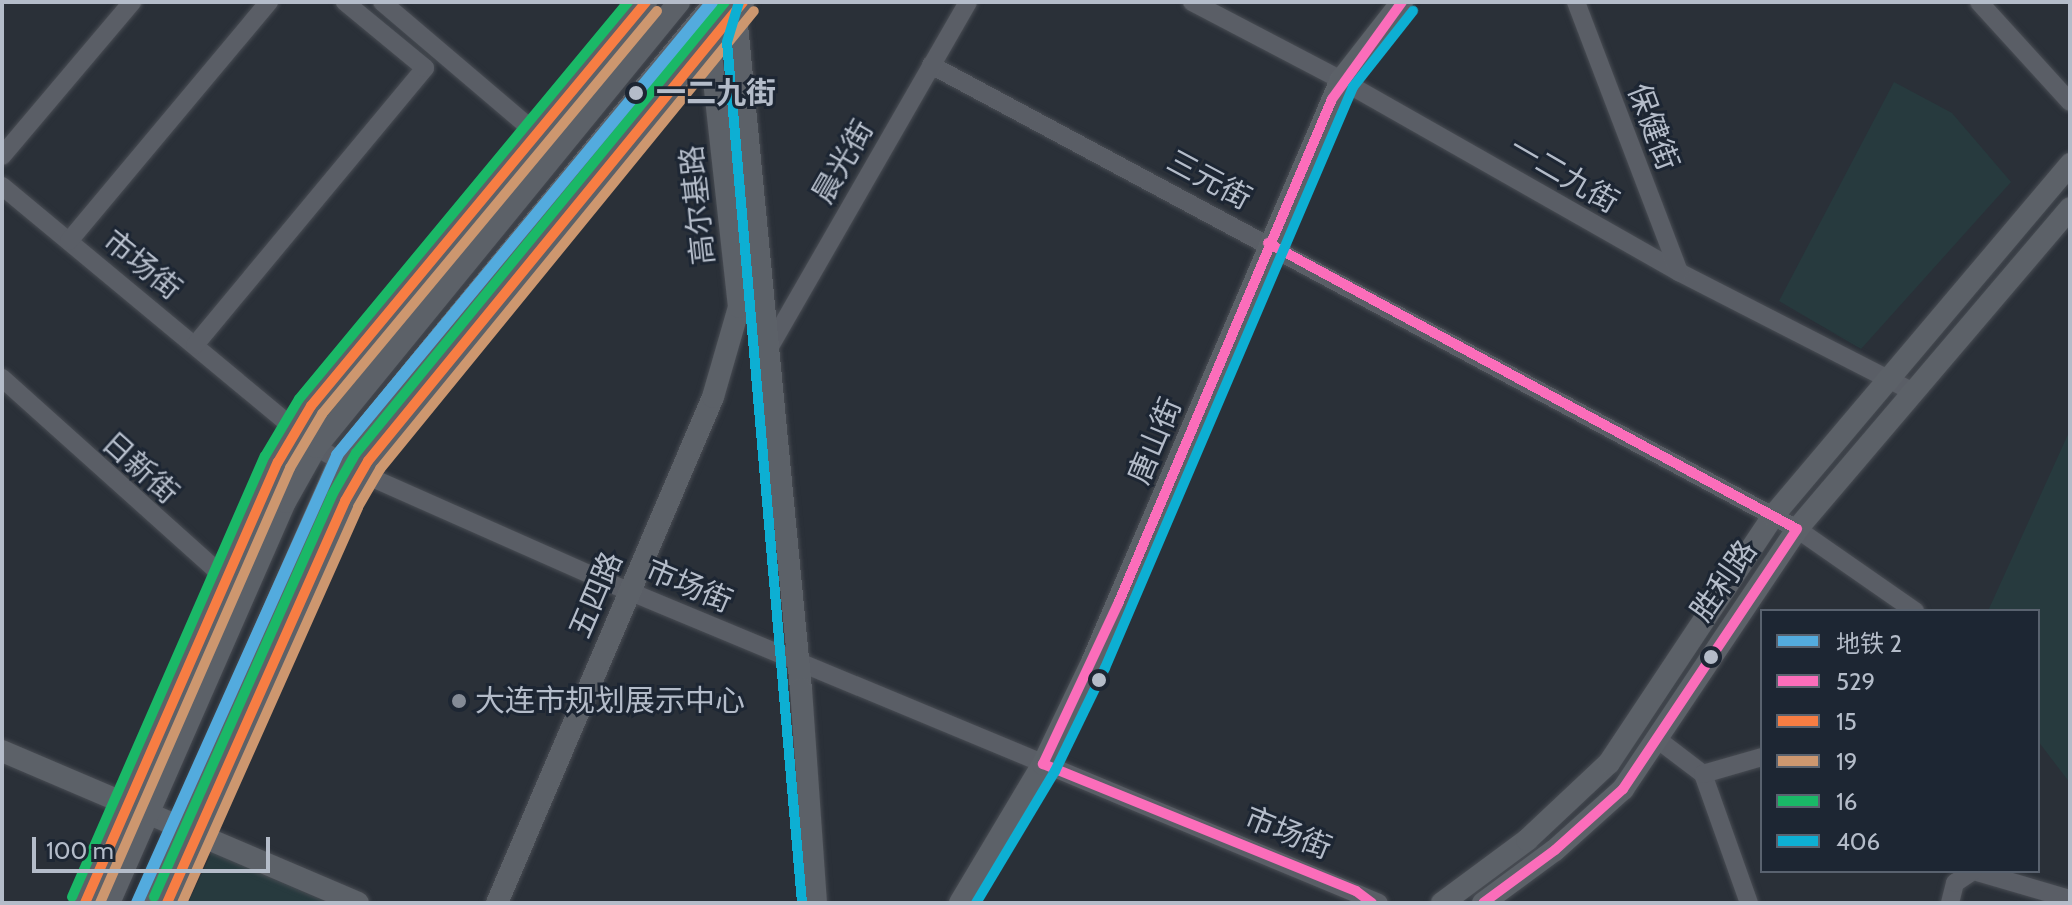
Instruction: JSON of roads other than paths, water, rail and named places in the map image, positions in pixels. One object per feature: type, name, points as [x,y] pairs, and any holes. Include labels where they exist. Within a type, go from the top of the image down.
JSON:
[{"type":"main road","points":[[85,903],[138,809],[236,588],[296,430],[535,132],[646,2]]},
{"type":"main road","points":[[236,588],[316,447],[679,2]]},
{"type":"main road","name":"唐山街","points":[[960,903],[1043,764],[1124,590],[1268,243],[1341,80],[1402,2]]},
{"type":"main road","points":[[145,903],[250,716],[361,473],[407,409],[742,4]]},
{"type":"main road","name":"高尔基路","points":[[742,4],[741,41],[798,663],[816,903]]},
{"type":"main road","points":[[167,903],[188,830],[261,635],[339,461],[708,6]]},
{"type":"main road","name":"高尔基路","points":[[708,6],[739,307]]},
{"type":"main road","name":"胜利路","points":[[1442,903],[1527,840],[1609,763],[1773,516],[1886,378],[2070,164]]},
{"type":"main road","name":"胜利路","points":[[1483,903],[1555,850],[1623,789],[1797,529],[2070,208]]},
{"type":"main road","name":"五四路","points":[[497,903],[713,397],[739,307]]},
{"type":"main road","points":[[339,461],[407,409]]},
{"type":"main road","points":[[250,716],[261,635]]},
{"type":"main road","points":[[2,751],[358,903]]},
{"type":"main road","points":[[109,903],[138,809]]},
{"type":"street","points":[[2,156],[132,2]]},
{"type":"street","points":[[69,241],[269,2]]},
{"type":"street","points":[[195,345],[425,68],[345,2]]},
{"type":"street","points":[[382,2],[557,151]]},
{"type":"street","name":"晨光街","points":[[768,350],[968,2]]},
{"type":"street","name":"一二九街","points":[[1192,2],[1341,80],[1679,272],[1912,391]]},
{"type":"street","name":"保健街","points":[[1576,2],[1679,272]]},
{"type":"street","points":[[1979,2],[2070,102]]},
{"type":"street","name":"三元街","points":[[931,65],[1797,529],[1912,609]]},
{"type":"street","name":"市场街","points":[[2,186],[316,447],[361,473],[798,663],[1374,902]]},
{"type":"street","name":"日新街","points":[[2,378],[236,588]]},
{"type":"street","points":[[1657,739],[1703,774],[1749,903]]},
{"type":"street","points":[[1703,774],[1760,758]]},
{"type":"street","points":[[1950,903],[1955,883],[1971,873]]},
{"type":"street","points":[[1981,873],[2070,899]]},
{"type":"metro line","name":"2","points":[[137,903],[337,455],[712,2]]},
{"type":"place","name":"一二九街","points":[[636,93]]},
{"type":"place","name":"大连市规划展示中心","points":[[459,701]]}]
